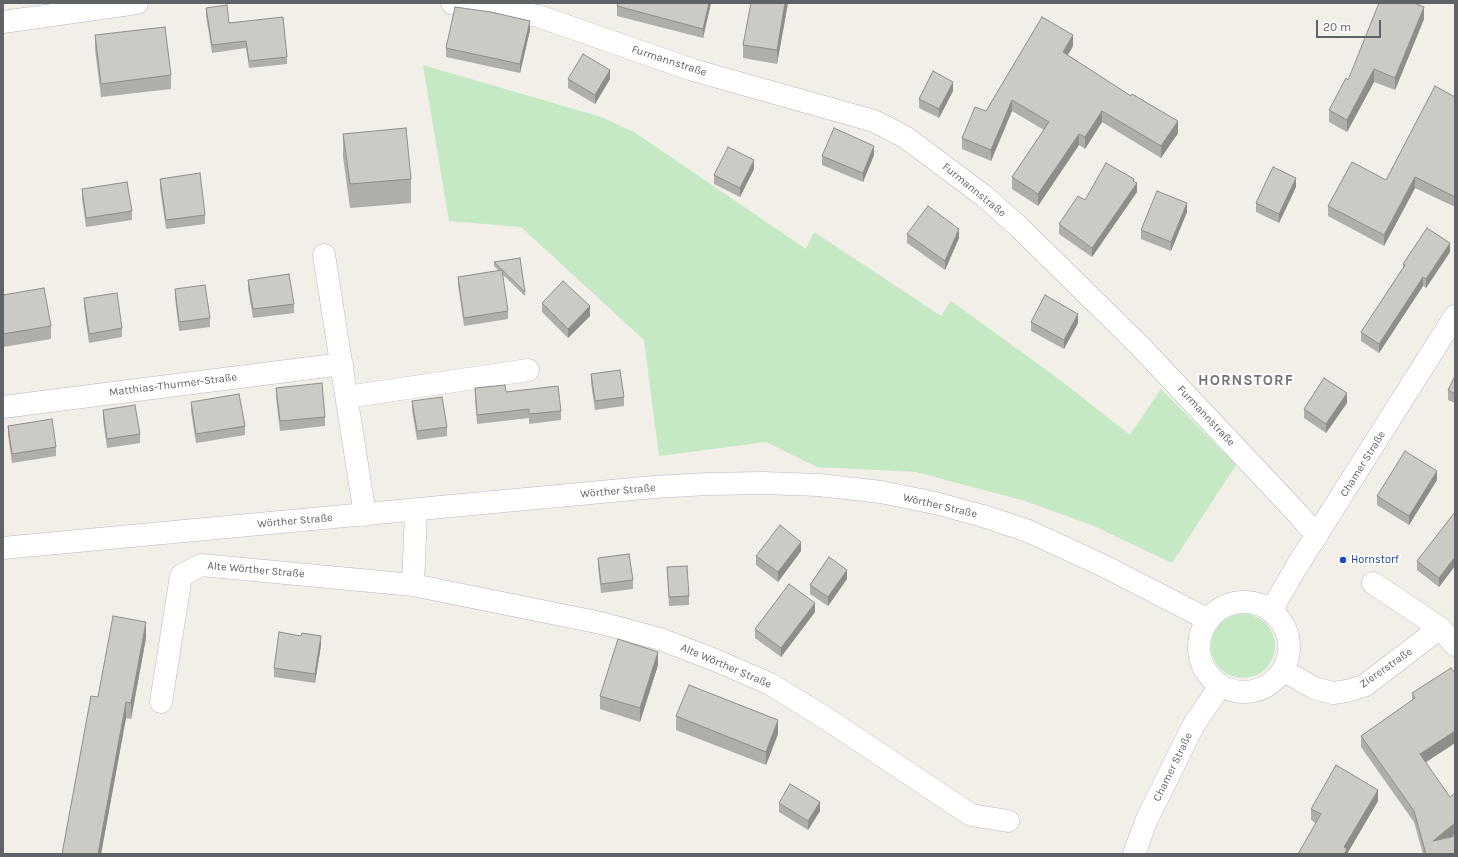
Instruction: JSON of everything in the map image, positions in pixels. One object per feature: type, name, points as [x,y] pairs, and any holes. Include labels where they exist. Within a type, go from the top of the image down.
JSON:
[{"type":"street","points":[[3,22],[137,3]]},
{"type":"street","name":"Furmannstraße","points":[[452,3],[536,10],[692,70],[874,121],[905,137],[984,196],[1020,228],[1146,353],[1317,536]]},
{"type":"street","points":[[324,255],[365,515]]},
{"type":"street","name":"Chamer Straße","points":[[1275,604],[1297,566],[1455,316]]},
{"type":"street","name":"Matthias-Thurmer-Straße","points":[[3,407],[342,364]]},
{"type":"street","points":[[347,397],[528,370]]},
{"type":"street","name":"Wörther Straße","points":[[3,548],[708,484],[763,483],[820,485],[881,492],[983,516],[1028,531],[1104,566],[1209,620]]},
{"type":"street","points":[[413,585],[416,511]]},
{"type":"street","name":"Alte Wörther Straße","points":[[161,702],[180,576],[201,565],[413,585],[601,623],[660,639],[716,660],[777,688],[837,725],[971,815],[1008,821]]},
{"type":"street","points":[[1373,583],[1440,628],[1455,645]]},
{"type":"street","points":[[1232,604],[1275,604],[1280,621],[1286,632],[1289,645],[1288,658],[1283,670],[1274,681],[1262,689],[1248,692],[1234,691],[1220,686],[1209,676],[1201,662],[1199,648],[1201,633],[1209,620],[1219,610],[1232,604]]},
{"type":"street","name":"Ziererstraße","points":[[1283,670],[1314,688],[1333,693],[1347,692],[1364,686],[1440,628]]},
{"type":"street","name":"Chamer Straße","points":[[1134,854],[1147,819],[1178,754],[1193,726],[1220,686]]},
{"type":"green space","points":[[423,65],[601,117],[634,132],[806,249],[814,232],[941,316],[951,301],[1060,380],[1130,435],[1161,389],[1236,465],[1172,563],[1094,526],[1025,501],[916,472],[817,467],[766,442],[659,456],[644,340],[521,227],[449,221]]},
{"type":"green space","points":[[1243,614],[1255,616],[1266,623],[1273,634],[1275,646],[1273,658],[1266,669],[1255,676],[1243,678],[1231,676],[1220,669],[1213,658],[1211,646],[1213,634],[1220,623],[1231,616]]},
{"type":"building","points":[[618,3],[709,3],[703,29],[617,6]]},
{"type":"building","points":[[751,3],[785,3],[777,50],[743,45]]},
{"type":"building","points":[[1379,3],[1414,3],[1424,7],[1395,78],[1374,69],[1347,120],[1329,110],[1346,78],[1348,80]]},
{"type":"building","points":[[227,5],[229,23],[283,17],[287,57],[249,61],[246,41],[212,45],[206,8]]},
{"type":"building","points":[[455,7],[491,12],[530,21],[520,64],[446,48]]},
{"type":"building","points":[[1042,17],[1073,35],[1063,52],[1131,96],[1132,94],[1178,121],[1161,146],[1102,111],[1085,137],[1079,134],[1038,194],[1012,177],[1049,122],[1012,100],[991,150],[962,138],[975,107],[986,111]]},
{"type":"building","points":[[165,27],[171,75],[101,84],[95,35]]},
{"type":"building","points":[[583,54],[610,70],[595,95],[568,79]]},
{"type":"building","points":[[933,71],[953,82],[939,109],[919,99]]},
{"type":"building","points":[[1435,86],[1455,97],[1455,197],[1415,177],[1384,235],[1328,206],[1352,162],[1386,180]]},
{"type":"building","points":[[406,128],[411,179],[350,184],[343,134]]},
{"type":"building","points":[[834,128],[874,146],[863,173],[822,156]]},
{"type":"building","points":[[728,147],[754,160],[740,188],[714,175]]},
{"type":"building","points":[[1106,163],[1134,179],[1133,181],[1137,183],[1092,248],[1059,224],[1078,196],[1085,200]]},
{"type":"building","points":[[1273,167],[1296,178],[1279,214],[1256,203]]},
{"type":"building","points":[[200,173],[205,215],[166,220],[160,179]]},
{"type":"building","points":[[127,182],[132,211],[86,218],[82,189]]},
{"type":"building","points":[[1157,191],[1187,203],[1171,242],[1141,230]]},
{"type":"building","points":[[928,206],[959,229],[945,261],[907,234]]},
{"type":"building","points":[[1427,228],[1450,243],[1426,279],[1423,277],[1379,344],[1361,332],[1405,265],[1403,264]]},
{"type":"building","points":[[520,258],[525,292],[494,262]]},
{"type":"building","points":[[502,270],[508,311],[464,318],[458,277]]},
{"type":"building","points":[[289,274],[294,304],[253,309],[248,280]]},
{"type":"building","points":[[563,281],[590,306],[568,329],[542,303]]},
{"type":"building","points":[[205,285],[210,318],[179,322],[175,289]]},
{"type":"building","points":[[44,288],[51,326],[3,334],[3,295]]},
{"type":"building","points":[[117,293],[122,328],[89,334],[84,298]]},
{"type":"building","points":[[1045,295],[1078,314],[1064,340],[1031,322]]},
{"type":"building","points":[[620,370],[624,397],[595,401],[591,374]]},
{"type":"building","points":[[1455,376],[1455,394],[1448,390]]},
{"type":"building","points":[[1324,378],[1347,393],[1326,424],[1304,409]]},
{"type":"building","points":[[322,383],[325,417],[280,421],[276,388]]},
{"type":"building","points":[[505,385],[506,392],[558,386],[561,411],[529,414],[529,409],[477,415],[475,388]]},
{"type":"building","points":[[239,394],[245,426],[196,434],[191,402]]},
{"type":"building","points":[[442,397],[447,427],[417,431],[412,401]]},
{"type":"building","points":[[135,405],[140,434],[107,439],[103,410]]},
{"type":"building","points":[[52,419],[56,447],[12,454],[8,426]]},
{"type":"building","points":[[1405,451],[1437,471],[1409,516],[1377,496]]},
{"type":"building","points":[[1455,512],[1455,557],[1439,578],[1417,561]]},
{"type":"building","points":[[780,525],[801,542],[778,572],[756,556]]},
{"type":"building","points":[[629,554],[633,580],[601,584],[598,558]]},
{"type":"building","points":[[829,557],[847,570],[828,597],[810,585]]},
{"type":"building","points":[[687,566],[689,596],[669,597],[667,567]]},
{"type":"building","points":[[789,584],[815,603],[781,648],[755,629]]},
{"type":"building","points":[[113,616],[146,622],[131,703],[126,702],[98,854],[62,854],[91,696],[98,697]]},
{"type":"building","points":[[279,632],[301,636],[302,633],[321,636],[315,674],[274,668]]},
{"type":"building","points":[[618,639],[658,652],[640,708],[600,696]]},
{"type":"building","points":[[1451,668],[1455,673],[1455,731],[1420,754],[1450,797],[1455,793],[1455,823],[1433,841],[1455,836],[1455,854],[1426,854],[1414,811],[1361,736],[1415,698],[1412,693]]},
{"type":"building","points":[[689,685],[778,720],[766,752],[676,716]]},
{"type":"building","points":[[1336,765],[1378,790],[1344,847],[1347,849],[1344,854],[1298,854],[1321,814],[1311,809]]},
{"type":"building","points":[[790,784],[820,802],[808,821],[779,803]]},
{"type":"place","name":"Hornstorf","points":[[1343,560]]},
{"type":"district","name":"HORNSTORF","points":[[1246,381]]}]
